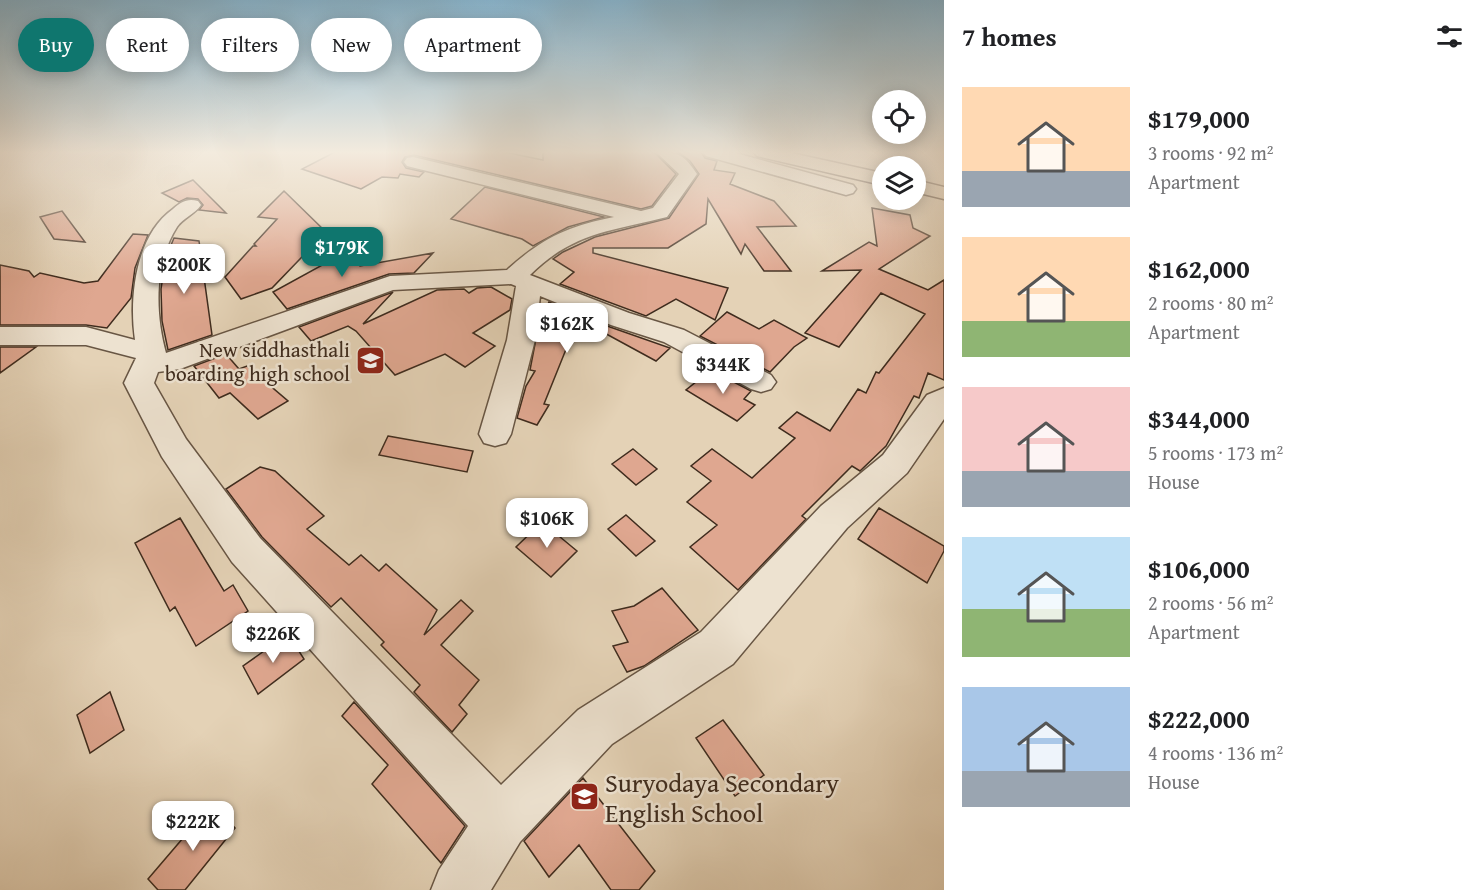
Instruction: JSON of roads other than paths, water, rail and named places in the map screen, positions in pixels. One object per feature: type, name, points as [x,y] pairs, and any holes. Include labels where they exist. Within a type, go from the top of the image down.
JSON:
[{"type":"street","points":[[545,194],[639,216]]},
{"type":"street","points":[[495,434],[522,339],[521,280],[539,253],[585,229],[660,213],[674,194]]},
{"type":"street","points":[[191,205],[170,221],[156,245],[150,266],[147,337],[150,358],[139,383],[174,448],[246,550],[501,823]]},
{"type":"street","points":[[0,336],[86,336],[150,358],[170,362],[390,283],[521,280],[620,319],[674,336],[761,382]]},
{"type":"street","points":[[459,890],[501,823],[595,727],[717,648],[834,517],[895,464],[938,403],[944,399]]},
{"type":"place","name":"New siddhasthali boarding high school","points":[[371,361]]},
{"type":"place","name":"Suryodaya Secondary English School","points":[[584,797]]}]
